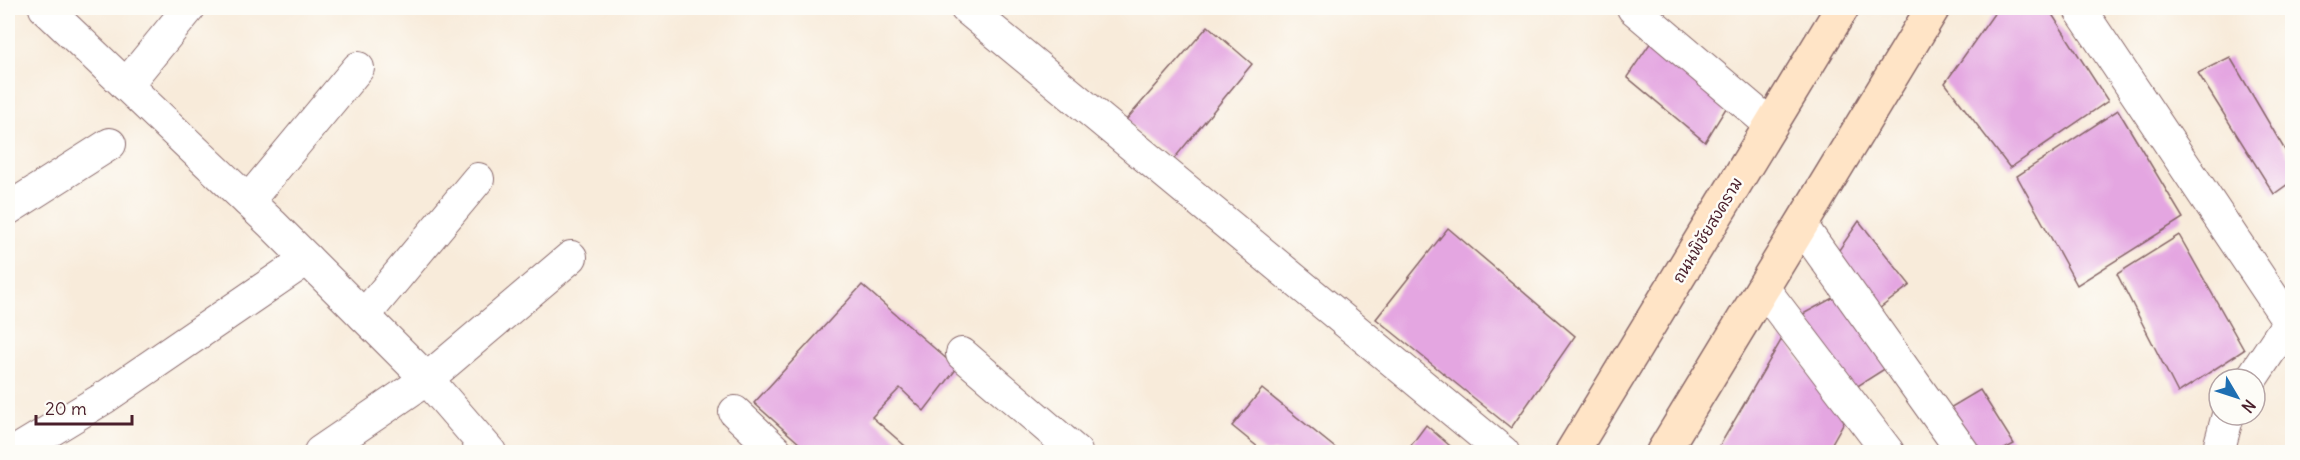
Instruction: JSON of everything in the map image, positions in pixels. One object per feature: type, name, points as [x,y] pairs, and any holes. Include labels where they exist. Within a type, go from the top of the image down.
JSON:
[{"type":"main road","name":"ถนนพิชัยสงคราม","points":[[1572,453],[1842,8]]},
{"type":"main road","points":[[1663,453],[1933,8]]},
{"type":"street","points":[[45,8],[307,259],[427,379],[490,453]]},
{"type":"street","points":[[126,85],[189,8]]},
{"type":"street","points":[[966,8],[1503,453]]},
{"type":"street","points":[[1633,8],[1771,125]]},
{"type":"street","points":[[2079,8],[2291,324],[2259,367]]},
{"type":"street","points":[[248,201],[358,68]]},
{"type":"street","points":[[10,204],[110,144]]},
{"type":"street","points":[[363,316],[478,179]]},
{"type":"street","points":[[1801,225],[1963,453]]},
{"type":"street","points":[[320,453],[427,379],[571,257]]},
{"type":"street","points":[[15,453],[104,398],[307,259]]},
{"type":"street","points":[[1763,288],[1888,453]]},
{"type":"street","points":[[962,354],[1076,453]]},
{"type":"street","points":[[735,412],[777,453]]},
{"type":"street","points":[[2218,453],[2225,427]]},
{"type":"building","points":[[1998,8],[2048,8],[2108,101],[2010,168],[1945,83]]},
{"type":"building","points":[[1208,26],[1252,64],[1173,160],[1126,120]]},
{"type":"building","points":[[1651,42],[1728,105],[1705,142],[1627,77]]},
{"type":"building","points":[[2230,57],[2292,162],[2292,181],[2274,194],[2198,73]]},
{"type":"building","points":[[2118,110],[2183,218],[2077,285],[2017,176]]},
{"type":"building","points":[[1859,221],[1910,285],[1871,315],[1830,263]]},
{"type":"building","points":[[1448,228],[1575,336],[1511,428],[1376,319]]},
{"type":"building","points":[[2179,235],[2244,350],[2218,367],[2207,367],[2207,374],[2178,393],[2117,274]]},
{"type":"building","points":[[862,285],[957,368],[924,411],[900,388],[872,417],[912,452],[809,452],[754,403]]},
{"type":"building","points":[[1840,294],[1894,363],[1853,389],[1803,314]]},
{"type":"building","points":[[1783,337],[1845,420],[1827,452],[1716,452]]},
{"type":"building","points":[[1262,389],[1339,451],[1264,452],[1232,426]]},
{"type":"building","points":[[1980,390],[2014,444],[1999,452],[1967,452],[1943,412]]},
{"type":"building","points":[[1426,425],[1457,452],[1406,452]]}]
